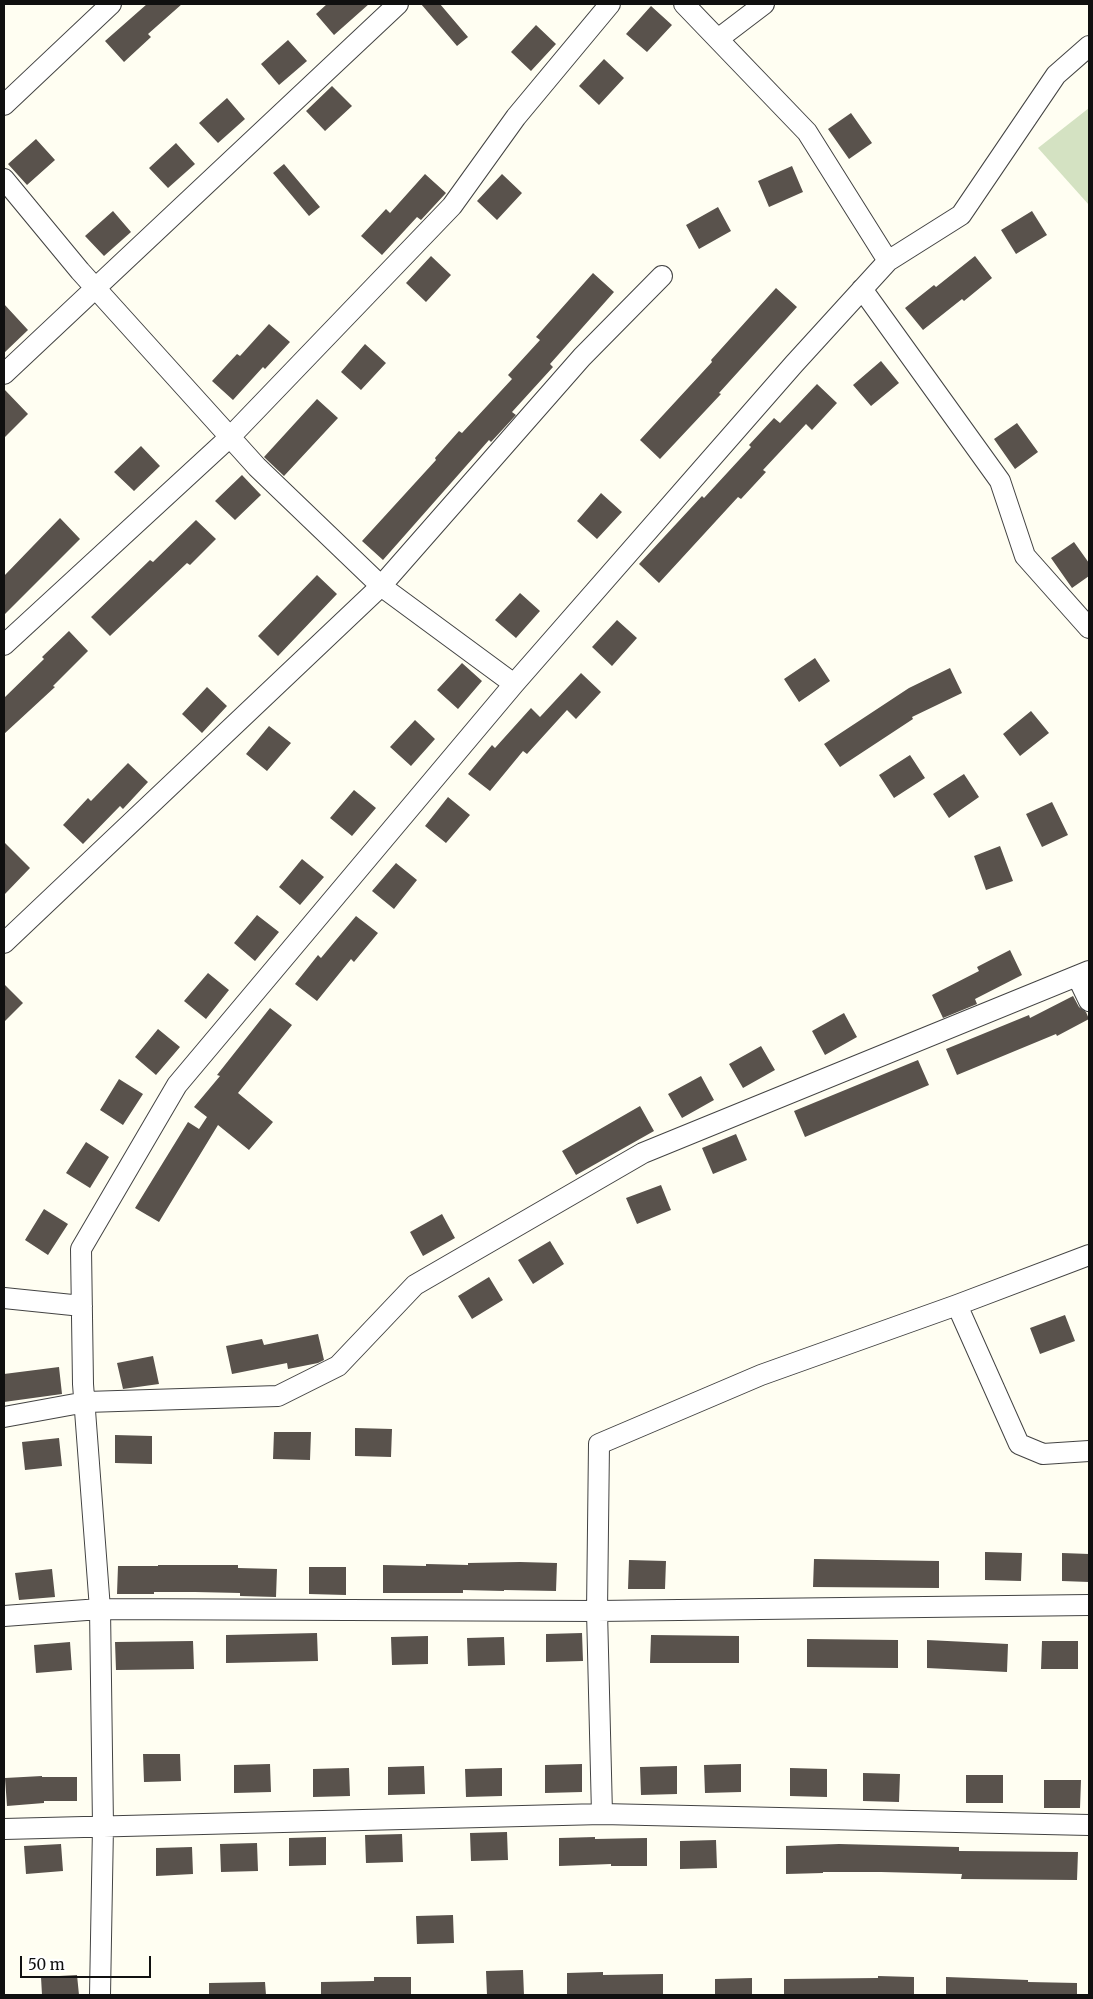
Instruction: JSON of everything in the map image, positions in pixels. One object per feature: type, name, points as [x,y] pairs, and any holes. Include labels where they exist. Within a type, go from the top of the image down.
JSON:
[{"type":"street","points":[[4,105],[111,4]]},
{"type":"street","points":[[4,374],[398,4]]},
{"type":"street","points":[[4,644],[231,436],[452,206],[516,117],[610,4]]},
{"type":"street","points":[[684,4],[807,132],[888,261]]},
{"type":"street","points":[[718,39],[764,4]]},
{"type":"street","points":[[100,1995],[103,1826],[100,1609],[86,1402],[83,1384],[81,1249],[177,1085],[514,684],[794,364],[888,261],[961,214],[1056,75],[1089,46]]},
{"type":"street","points":[[4,179],[95,287],[258,467],[381,586],[514,684]]},
{"type":"street","points":[[4,943],[381,586],[582,357],[662,276]]},
{"type":"street","points":[[862,289],[1000,481],[1025,556],[1089,628]]},
{"type":"street","points":[[4,1417],[86,1402],[278,1396],[338,1366],[415,1285],[643,1153],[1083,974],[1089,1001]]},
{"type":"street","points":[[602,1814],[596,1611],[599,1444],[761,1375],[1089,1256]]},
{"type":"street","points":[[4,1298],[82,1306]]},
{"type":"street","points":[[957,1305],[1019,1444],[1043,1454],[1089,1451]]},
{"type":"street","points":[[4,1616],[100,1609],[596,1611],[1089,1605]]},
{"type":"street","points":[[4,1828],[602,1814],[1089,1825]]},
{"type":"green space","points":[[1089,108],[1089,205],[1038,148]]},
{"type":"building","points":[[147,4],[182,4],[148,34],[151,37],[124,62],[105,41]]},
{"type":"building","points":[[327,4],[369,4],[334,35],[316,14]]},
{"type":"building","points":[[421,4],[440,4],[468,37],[457,46]]},
{"type":"building","points":[[651,6],[672,25],[647,52],[626,34]]},
{"type":"building","points":[[536,25],[556,44],[531,71],[511,52]]},
{"type":"building","points":[[288,40],[307,61],[279,85],[261,64]]},
{"type":"building","points":[[604,59],[624,78],[599,105],[579,86]]},
{"type":"building","points":[[332,86],[352,106],[325,131],[306,111]]},
{"type":"building","points":[[227,98],[245,119],[218,143],[199,123]]},
{"type":"building","points":[[851,113],[872,143],[849,159],[828,129]]},
{"type":"building","points":[[36,139],[55,160],[27,185],[8,164]]},
{"type":"building","points":[[176,143],[195,164],[168,188],[149,168]]},
{"type":"building","points":[[284,164],[320,207],[309,216],[273,173]]},
{"type":"building","points":[[792,166],[803,192],[769,207],[758,181]]},
{"type":"building","points":[[425,174],[446,193],[421,220],[417,217],[382,255],[361,236],[386,209],[390,213]]},
{"type":"building","points":[[502,174],[522,193],[497,220],[477,201]]},
{"type":"building","points":[[718,207],[731,231],[699,249],[686,225]]},
{"type":"building","points":[[113,211],[131,232],[104,256],[85,236]]},
{"type":"building","points":[[1032,211],[1047,235],[1016,254],[1001,230]]},
{"type":"building","points":[[431,256],[451,275],[426,302],[406,283]]},
{"type":"building","points":[[975,256],[992,278],[964,301],[962,299],[923,330],[905,308],[934,285],[936,287]]},
{"type":"building","points":[[593,273],[614,292],[550,364],[553,367],[512,412],[516,415],[491,442],[489,440],[383,560],[362,541],[436,460],[435,458],[459,431],[462,433],[512,379],[508,375],[540,340],[536,337]]},
{"type":"building","points":[[776,288],[797,307],[719,393],[721,394],[660,459],[640,440],[712,362],[711,360]]},
{"type":"building","points":[[4,304],[28,330],[4,353]]},
{"type":"building","points":[[269,324],[290,342],[265,369],[263,367],[233,400],[212,381],[237,354],[240,356]]},
{"type":"building","points":[[365,344],[386,363],[361,390],[341,372]]},
{"type":"building","points":[[881,361],[899,383],[871,406],[853,385]]},
{"type":"building","points":[[817,384],[837,403],[812,430],[806,424],[763,470],[766,472],[741,499],[738,497],[659,583],[639,564],[702,496],[704,498],[751,447],[749,445],[774,418],[780,423]]},
{"type":"building","points":[[4,389],[28,414],[4,438]]},
{"type":"building","points":[[317,399],[338,418],[284,476],[264,457]]},
{"type":"building","points":[[1017,423],[1038,452],[1015,469],[994,439]]},
{"type":"building","points":[[141,446],[160,466],[134,491],[114,472]]},
{"type":"building","points":[[242,475],[261,495],[235,520],[215,501]]},
{"type":"building","points":[[601,493],[622,512],[597,539],[577,521]]},
{"type":"building","points":[[60,518],[80,539],[4,615],[4,576]]},
{"type":"building","points":[[196,520],[216,539],[190,565],[187,563],[110,636],[91,617],[150,560],[153,562]]},
{"type":"building","points":[[1074,542],[1089,563],[1089,576],[1072,588],[1051,558]]},
{"type":"building","points":[[317,575],[337,594],[278,656],[258,636]]},
{"type":"building","points":[[520,593],[540,611],[516,638],[495,620]]},
{"type":"building","points":[[617,620],[637,638],[612,666],[592,647]]},
{"type":"building","points":[[69,631],[88,651],[53,686],[55,687],[4,734],[4,698],[44,659],[42,657]]},
{"type":"building","points":[[815,658],[830,681],[799,702],[784,679]]},
{"type":"building","points":[[462,663],[482,681],[458,709],[437,690]]},
{"type":"building","points":[[950,668],[962,693],[912,717],[913,719],[840,767],[824,744],[909,688]]},
{"type":"building","points":[[581,673],[601,692],[576,719],[567,710],[527,754],[523,751],[490,791],[468,774],[492,745],[495,748],[531,708],[540,717]]},
{"type":"building","points":[[207,687],[227,706],[202,733],[182,714]]},
{"type":"building","points":[[1031,711],[1049,733],[1020,756],[1003,734]]},
{"type":"building","points":[[415,720],[435,739],[411,766],[390,747]]},
{"type":"building","points":[[269,726],[291,743],[267,771],[246,754]]},
{"type":"building","points":[[910,755],[925,778],[894,798],[879,775]]},
{"type":"building","points":[[128,763],[148,782],[123,809],[120,806],[83,844],[63,825],[88,798],[91,801]]},
{"type":"building","points":[[964,774],[979,797],[949,818],[933,794]]},
{"type":"building","points":[[354,790],[376,808],[352,836],[330,818]]},
{"type":"building","points":[[448,797],[470,815],[446,843],[425,826]]},
{"type":"building","points":[[1052,802],[1068,835],[1042,847],[1026,814]]},
{"type":"building","points":[[4,842],[30,868],[4,895]]},
{"type":"building","points":[[1000,846],[1013,881],[986,890],[974,856]]},
{"type":"building","points":[[302,859],[324,877],[300,905],[279,887]]},
{"type":"building","points":[[396,863],[417,880],[394,909],[372,891]]},
{"type":"building","points":[[257,915],[279,932],[255,961],[234,943]]},
{"type":"building","points":[[356,916],[378,933],[354,962],[351,959],[317,1001],[295,984],[318,955],[321,958]]},
{"type":"building","points":[[1010,950],[1022,975],[975,999],[977,1004],[943,1018],[932,995],[979,971],[977,967]]},
{"type":"building","points":[[208,973],[229,990],[206,1019],[184,1001]]},
{"type":"building","points":[[4,984],[23,1003],[4,1022]]},
{"type":"building","points":[[1073,996],[1079,1007],[1086,1012],[1089,1019],[1057,1036],[1056,1034],[957,1075],[946,1049],[1029,1015],[1030,1018]]},
{"type":"building","points":[[270,1008],[292,1025],[238,1093],[273,1122],[249,1150],[218,1125],[159,1222],[135,1208],[188,1122],[199,1129],[207,1117],[194,1107],[220,1076],[217,1075]]},
{"type":"building","points":[[844,1013],[857,1037],[825,1055],[812,1031]]},
{"type":"building","points":[[158,1029],[180,1047],[156,1075],[135,1057]]},
{"type":"building","points":[[761,1046],[775,1070],[743,1088],[729,1064]]},
{"type":"building","points":[[918,1060],[929,1085],[805,1137],[794,1111]]},
{"type":"building","points":[[701,1076],[714,1100],[682,1118],[668,1094]]},
{"type":"building","points":[[119,1079],[143,1094],[123,1125],[100,1110]]},
{"type":"building","points":[[640,1106],[654,1131],[576,1175],[562,1151]]},
{"type":"building","points":[[736,1134],[747,1160],[713,1174],[702,1148]]},
{"type":"building","points":[[86,1142],[109,1157],[90,1188],[66,1173]]},
{"type":"building","points":[[661,1185],[671,1210],[637,1224],[626,1198]]},
{"type":"building","points":[[44,1209],[68,1224],[48,1255],[25,1240]]},
{"type":"building","points":[[442,1214],[455,1238],[423,1256],[410,1232]]},
{"type":"building","points":[[550,1241],[564,1264],[533,1284],[518,1260]]},
{"type":"building","points":[[489,1277],[503,1300],[472,1319],[458,1296]]},
{"type":"building","points":[[1065,1315],[1075,1341],[1040,1354],[1030,1328]]},
{"type":"building","points":[[318,1334],[324,1360],[318,1363],[288,1369],[287,1363],[232,1374],[226,1346],[262,1339],[264,1345]]},
{"type":"building","points":[[153,1356],[159,1384],[123,1389],[117,1363]]},
{"type":"building","points":[[59,1367],[62,1394],[4,1402],[4,1374]]},
{"type":"building","points":[[355,1428],[392,1429],[391,1457],[355,1456]]},
{"type":"building","points":[[274,1432],[311,1432],[310,1460],[273,1459]]},
{"type":"building","points":[[115,1435],[152,1436],[152,1464],[115,1463]]},
{"type":"building","points":[[59,1438],[62,1466],[25,1470],[22,1442]]},
{"type":"building","points":[[985,1552],[1022,1553],[1021,1581],[985,1580]]},
{"type":"building","points":[[1062,1553],[1089,1554],[1089,1582],[1062,1581]]},
{"type":"building","points":[[814,1559],[939,1561],[939,1588],[813,1587]]},
{"type":"building","points":[[629,1560],[666,1561],[665,1589],[628,1589]]},
{"type":"building","points":[[468,1563],[557,1563],[556,1591],[463,1590],[463,1593],[383,1593],[383,1565],[426,1566],[426,1564],[468,1565]]},
{"type":"building","points":[[238,1565],[238,1568],[277,1569],[276,1597],[240,1596],[240,1593],[195,1592],[117,1594],[118,1566]]},
{"type":"building","points":[[309,1567],[346,1567],[346,1595],[309,1594]]},
{"type":"building","points":[[52,1569],[55,1597],[19,1600],[15,1573]]},
{"type":"building","points":[[317,1633],[318,1661],[226,1663],[226,1635]]},
{"type":"building","points":[[582,1633],[583,1661],[546,1662],[546,1634]]},
{"type":"building","points":[[651,1635],[739,1636],[739,1663],[650,1663]]},
{"type":"building","points":[[428,1636],[428,1664],[392,1665],[391,1637]]},
{"type":"building","points":[[504,1637],[505,1665],[468,1666],[467,1638]]},
{"type":"building","points":[[807,1639],[898,1640],[898,1668],[807,1667]]},
{"type":"building","points":[[927,1640],[1008,1644],[1007,1672],[927,1668]]},
{"type":"building","points":[[193,1641],[194,1669],[116,1670],[115,1642]]},
{"type":"building","points":[[1042,1641],[1078,1641],[1078,1669],[1041,1669]]},
{"type":"building","points":[[70,1642],[72,1670],[36,1673],[34,1645]]},
{"type":"building","points":[[143,1754],[180,1754],[181,1781],[144,1782]]},
{"type":"building","points":[[270,1764],[271,1792],[234,1793],[234,1765]]},
{"type":"building","points":[[582,1764],[582,1792],[545,1793],[545,1765]]},
{"type":"building","points":[[741,1764],[741,1792],[705,1793],[704,1765]]},
{"type":"building","points":[[424,1766],[425,1794],[388,1795],[388,1767]]},
{"type":"building","points":[[677,1766],[677,1794],[641,1795],[640,1767]]},
{"type":"building","points":[[349,1768],[350,1796],[313,1797],[313,1769]]},
{"type":"building","points":[[502,1768],[502,1796],[466,1797],[465,1769]]},
{"type":"building","points":[[790,1768],[827,1769],[827,1797],[790,1796]]},
{"type":"building","points":[[863,1773],[900,1774],[899,1802],[863,1801]]},
{"type":"building","points":[[966,1775],[1003,1775],[1003,1803],[966,1803]]},
{"type":"building","points":[[77,1777],[77,1801],[44,1801],[44,1803],[7,1806],[5,1778]]},
{"type":"building","points":[[1044,1780],[1081,1780],[1080,1808],[1044,1808]]},
{"type":"building","points":[[507,1832],[508,1860],[471,1861],[470,1833]]},
{"type":"building","points":[[402,1834],[403,1862],[366,1863],[365,1835]]},
{"type":"building","points":[[326,1837],[326,1865],[289,1866],[289,1838]]},
{"type":"building","points":[[595,1837],[595,1839],[647,1838],[647,1866],[611,1866],[611,1864],[559,1866],[559,1838]]},
{"type":"building","points":[[716,1840],[717,1868],[680,1869],[680,1841]]},
{"type":"building","points":[[257,1843],[258,1871],[221,1872],[220,1844]]},
{"type":"building","points":[[61,1844],[63,1871],[26,1874],[24,1846]]},
{"type":"building","points":[[839,1844],[959,1847],[959,1851],[1078,1852],[1077,1880],[961,1879],[962,1874],[881,1872],[786,1874],[786,1846]]},
{"type":"building","points":[[192,1847],[193,1874],[156,1876],[156,1848]]},
{"type":"building","points":[[453,1915],[454,1943],[417,1944],[416,1916]]},
{"type":"building","points":[[523,1970],[524,1995],[487,1995],[486,1971]]},
{"type":"building","points":[[603,1972],[603,1975],[663,1974],[663,1995],[567,1995],[567,1973]]},
{"type":"building","points":[[77,1975],[79,1995],[42,1995],[41,1977]]},
{"type":"building","points":[[878,1976],[914,1977],[914,1995],[784,1995],[784,1979],[878,1978]]},
{"type":"building","points":[[374,1977],[411,1977],[411,1995],[321,1995],[321,1982],[374,1981]]},
{"type":"building","points":[[946,1977],[1077,1983],[1077,1995],[946,1995]]},
{"type":"building","points":[[752,1978],[752,1995],[715,1995],[715,1979]]},
{"type":"building","points":[[265,1982],[266,1995],[209,1995],[209,1983]]}]
